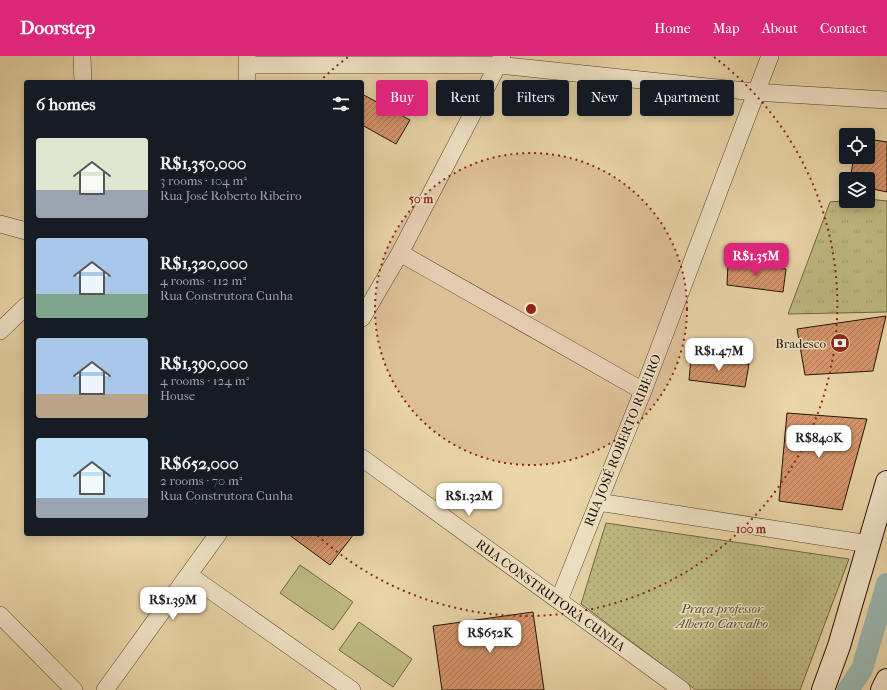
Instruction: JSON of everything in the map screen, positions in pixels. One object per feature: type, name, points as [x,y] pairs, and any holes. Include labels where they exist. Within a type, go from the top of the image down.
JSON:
[{"type":"main road","points":[[823,690],[840,646],[887,482]]},
{"type":"main road","points":[[882,690],[887,680]]},
{"type":"street","points":[[82,56],[83,80]]},
{"type":"street","name":"RUA JOSÉ ROBERTO RIBEIRO","points":[[560,600],[643,391],[755,92],[770,56]]},
{"type":"street","points":[[247,80],[247,60],[500,61],[755,92],[887,100]]},
{"type":"street","points":[[364,315],[400,253],[500,61]]},
{"type":"street","points":[[0,224],[24,230]]},
{"type":"street","points":[[400,253],[643,391]]},
{"type":"street","points":[[0,331],[24,308]]},
{"type":"street","name":"RUA CONSTRUTORA CUNHA","points":[[364,459],[560,600],[682,690]]},
{"type":"street","points":[[598,502],[870,544]]},
{"type":"street","points":[[105,690],[217,536]]},
{"type":"street","points":[[189,575],[352,690]]},
{"type":"street","points":[[0,615],[74,690]]},
{"type":"green space","points":[[875,200],[887,201],[887,312],[788,314],[830,202],[839,201],[839,208],[875,208]]},
{"type":"green space","name":"Praça professor Alberto Carvalho","points":[[606,523],[849,559],[800,690],[696,690],[581,604]]},
{"type":"green space","points":[[300,565],[353,602],[333,630],[280,593]]},
{"type":"green space","points":[[359,622],[412,659],[393,687],[339,650]]},
{"type":"building","points":[[364,95],[376,102],[376,116],[403,116],[410,120],[396,144],[364,126]]},
{"type":"building","points":[[875,140],[887,142],[887,192],[875,189],[875,172],[851,172],[853,164],[875,164]]},
{"type":"building","points":[[728,264],[786,269],[783,292],[727,285]]},
{"type":"building","name":"Bradesco","points":[[886,316],[873,371],[805,375],[797,329]]},
{"type":"building","points":[[691,359],[749,364],[745,387],[689,380]]},
{"type":"building","points":[[787,413],[867,419],[842,510],[779,501]]},
{"type":"building","points":[[291,536],[352,536],[330,565]]},
{"type":"building","points":[[533,612],[544,690],[442,690],[433,626]]},
{"type":"waterway","points":[[848,690],[862,669],[887,584]]},
{"type":"place","name":"Bradesco","points":[[840,343]]}]
